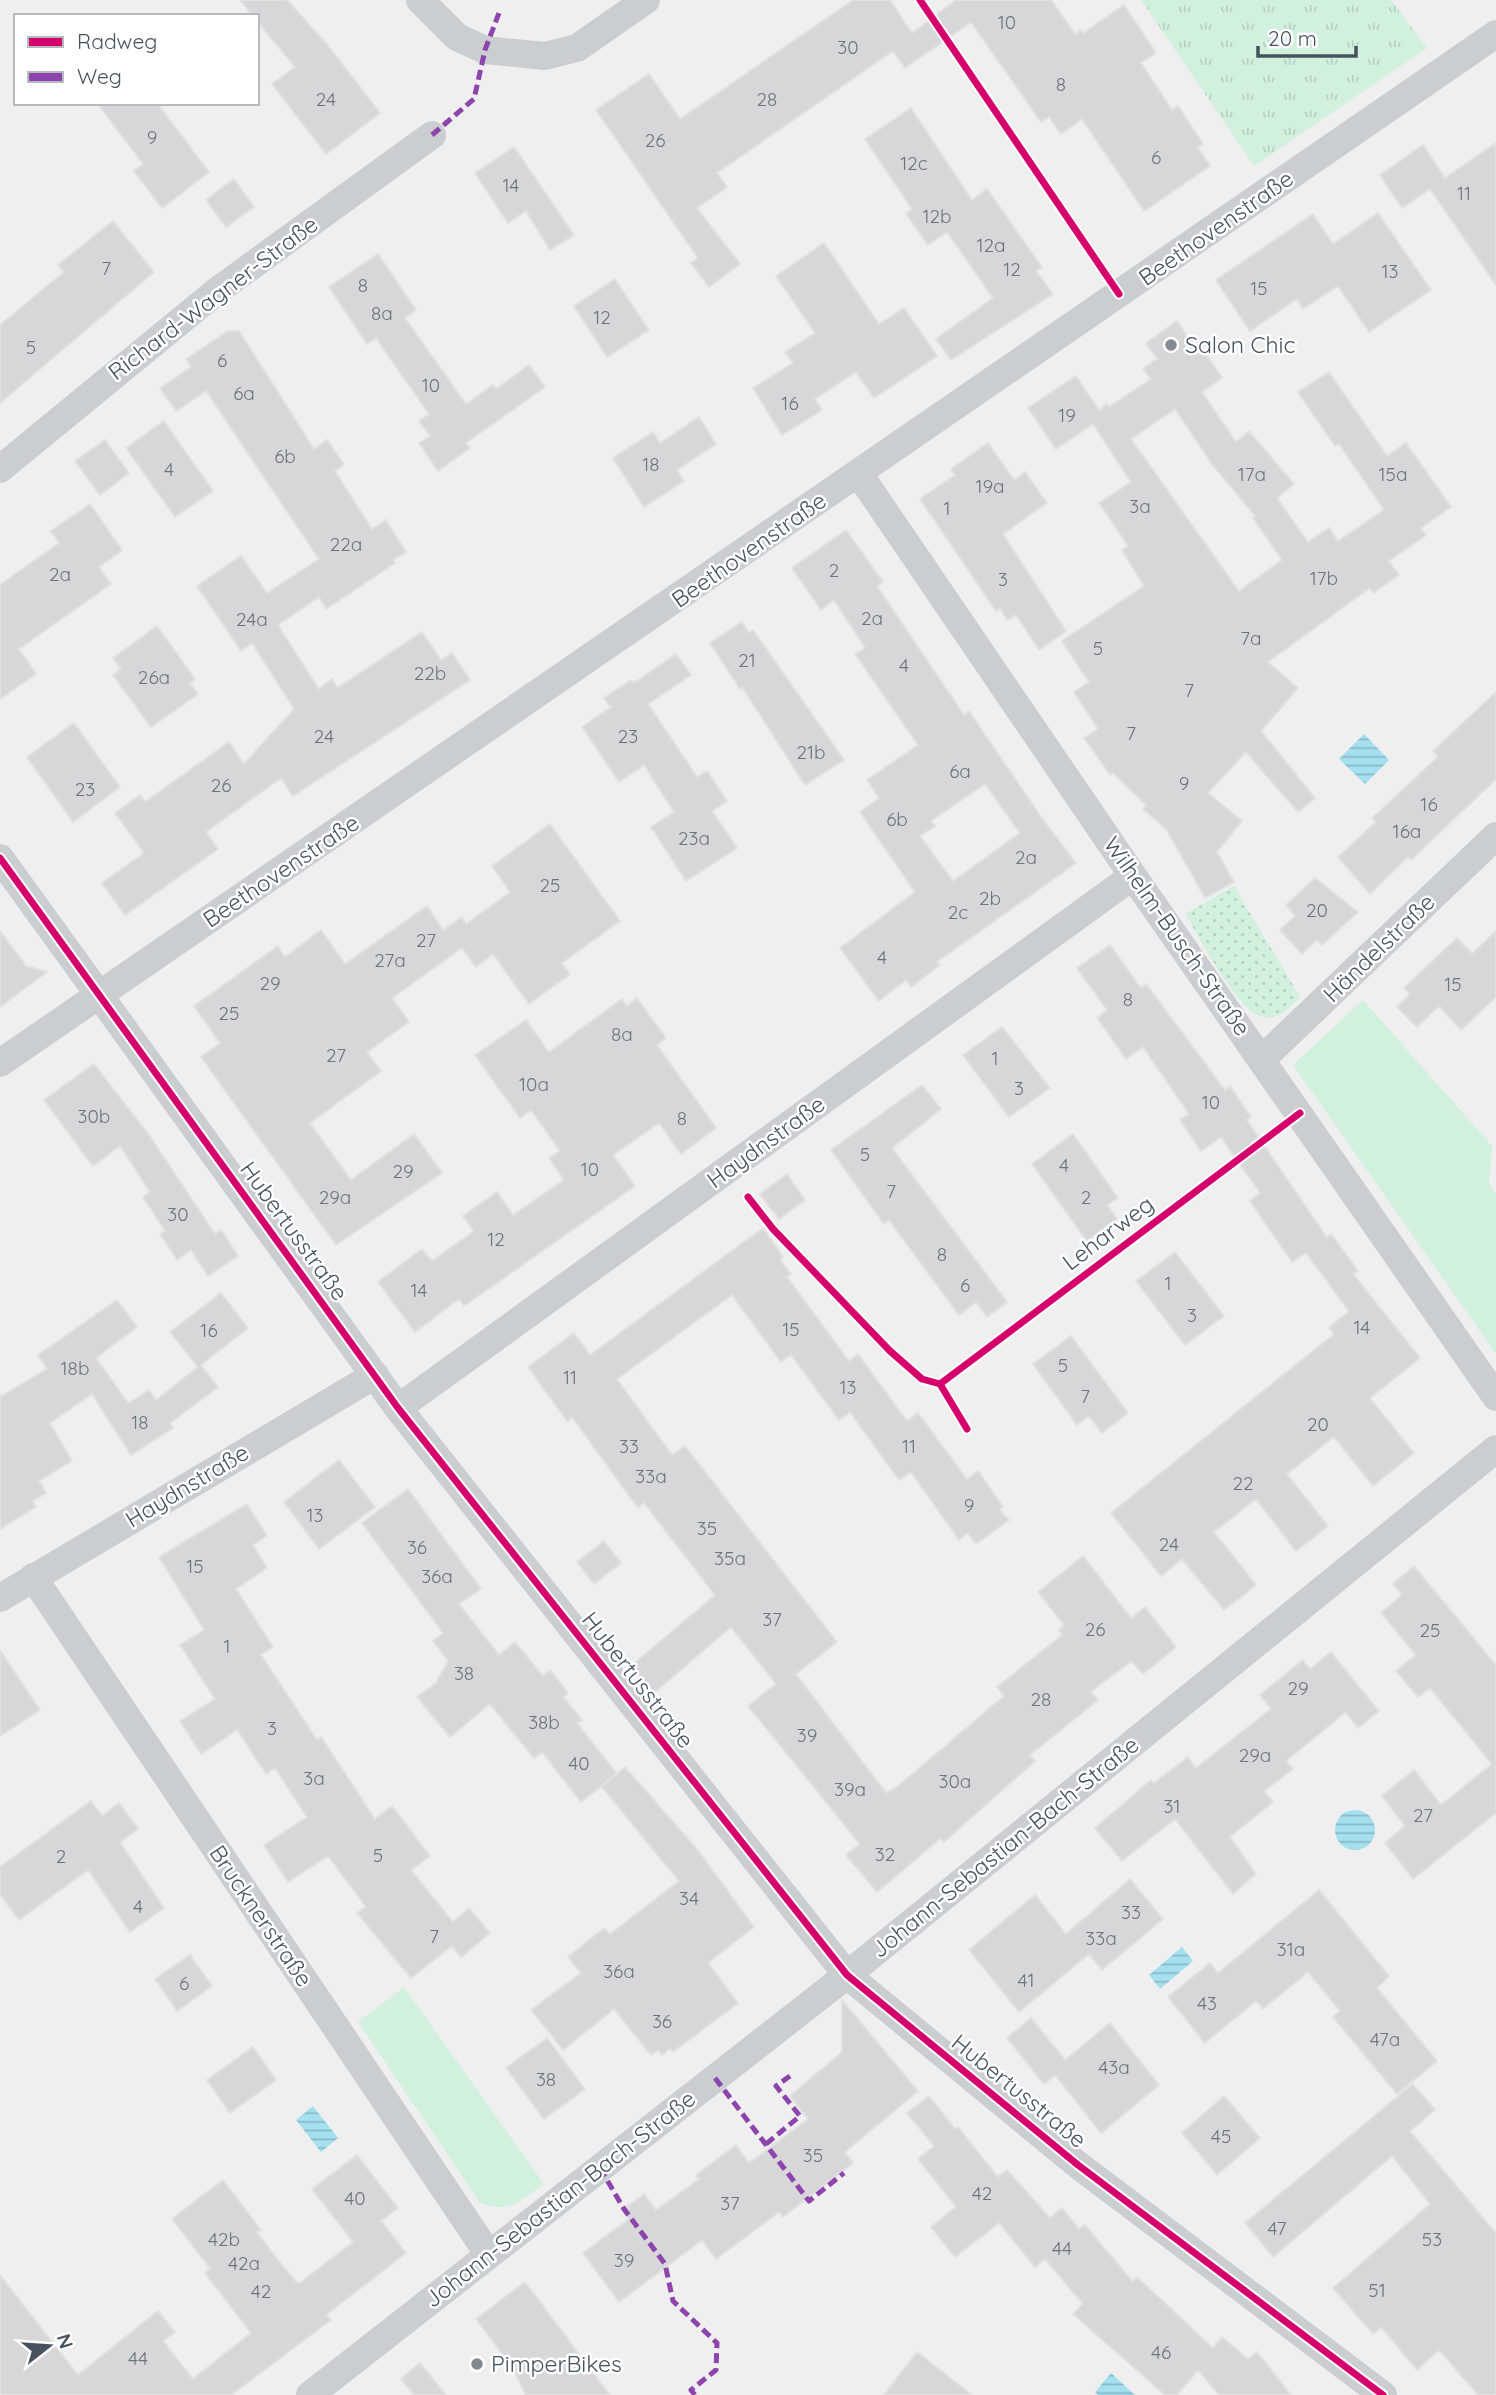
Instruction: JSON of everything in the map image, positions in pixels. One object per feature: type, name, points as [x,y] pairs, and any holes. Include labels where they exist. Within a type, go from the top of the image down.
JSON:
[{"type":"street","points":[[420,0],[457,37],[485,50],[545,56],[577,48],[646,0]]},
{"type":"street","name":"Beethovenstraße","points":[[0,1063],[1496,34]]},
{"type":"street","name":"Richard-Wagner-Straße","points":[[0,469],[217,290],[432,135]]},
{"type":"street","name":"Wilhelm-Busch-Straße","points":[[859,474],[1133,876],[1496,1397]]},
{"type":"street","name":"Händelstraße","points":[[1262,1059],[1496,836]]},
{"type":"street","name":"Hubertusstraße","points":[[0,858],[398,1408],[847,1975],[1078,2165],[1383,2395]]},
{"type":"street","name":"Haydnstraße","points":[[398,1408],[1133,876]]},
{"type":"street","name":"Haydnstraße","points":[[0,1598],[374,1375]]},
{"type":"street","name":"Johann-Sebastian-Bach-Straße","points":[[310,2395],[847,1975],[1496,1449]]},
{"type":"street","name":"Brucknerstraße","points":[[33,1577],[489,2255]]},
{"type":"green space","points":[[1141,0],[1391,0],[1427,48],[1254,166]]},
{"type":"green space","points":[[1234,886],[1300,997],[1284,1012],[1274,1017],[1253,1013],[1243,1003],[1220,973],[1185,914]]},
{"type":"green space","points":[[1363,1000],[1492,1146],[1489,1184],[1496,1193],[1496,1354],[1293,1065]]},
{"type":"green space","points":[[404,1987],[544,2184],[514,2204],[499,2207],[480,2203],[358,2022]]},
{"type":"water","points":[[1364,734],[1389,760],[1365,784],[1339,759]]},
{"type":"water","points":[[1355,1810],[1369,1816],[1375,1830],[1369,1844],[1355,1850],[1341,1844],[1335,1830],[1341,1816]]},
{"type":"water","points":[[1182,1947],[1193,1961],[1160,1989],[1149,1975]]},
{"type":"water","points":[[313,2106],[338,2138],[321,2152],[296,2120]]},
{"type":"water","points":[[1111,2373],[1135,2395],[1098,2395],[1095,2392]]},
{"type":"building","points":[[240,0],[287,0],[326,43],[380,113],[326,154],[272,84],[295,67],[259,23],[259,14],[251,14]]},
{"type":"building","points":[[853,0],[890,0],[912,33],[956,0],[1051,0],[1075,34],[1081,30],[1083,33],[1124,5],[1156,53],[1141,63],[1172,110],[1178,106],[1203,144],[1198,148],[1210,166],[1144,211],[1082,119],[1061,134],[1049,117],[1041,122],[971,22],[905,68],[893,51],[717,173],[727,187],[697,208],[740,264],[709,287],[691,263],[698,258],[596,110],[649,74],[680,119]]},
{"type":"building","points":[[99,105],[159,105],[209,172],[162,208],[134,171],[143,164]]},
{"type":"building","points":[[911,108],[972,200],[987,189],[1042,267],[1036,271],[1053,294],[951,360],[936,339],[993,298],[947,232],[928,245],[906,214],[912,209],[865,139]]},
{"type":"building","points":[[1496,143],[1496,285],[1430,189],[1402,208],[1380,175],[1423,145],[1445,178]]},
{"type":"building","points":[[514,147],[574,235],[550,250],[526,211],[508,223],[475,173]]},
{"type":"building","points":[[234,179],[254,207],[226,227],[206,200]]},
{"type":"building","points":[[1378,213],[1431,290],[1369,332],[1338,286],[1303,309],[1297,299],[1250,331],[1216,280],[1313,214],[1333,244]]},
{"type":"building","points":[[113,221],[154,272],[0,403],[0,325],[64,272],[58,265]]},
{"type":"building","points":[[824,243],[879,324],[904,308],[937,356],[874,398],[856,372],[815,399],[822,410],[782,435],[753,388],[793,363],[785,352],[815,333],[776,276]]},
{"type":"building","points":[[378,254],[416,310],[405,318],[466,404],[493,385],[496,389],[529,365],[545,387],[466,443],[470,448],[438,471],[419,443],[430,436],[419,421],[429,414],[376,338],[367,344],[329,287]]},
{"type":"building","points":[[615,279],[649,330],[607,357],[574,306]]},
{"type":"building","points":[[1177,321],[1188,338],[1193,335],[1222,378],[1202,392],[1236,442],[1249,431],[1294,484],[1277,498],[1308,542],[1329,528],[1338,541],[1384,510],[1339,444],[1335,446],[1298,392],[1329,372],[1387,456],[1406,443],[1451,507],[1421,528],[1426,535],[1389,561],[1399,575],[1373,593],[1370,588],[1268,662],[1298,688],[1261,731],[1315,798],[1298,812],[1246,752],[1208,793],[1242,821],[1217,852],[1234,882],[1205,898],[1166,829],[1143,809],[1146,805],[1113,773],[1110,775],[1084,738],[1098,729],[1074,692],[1089,682],[1062,641],[1144,586],[1122,550],[1128,546],[1099,503],[1131,482],[1093,424],[1056,449],[1028,408],[1076,376],[1099,410],[1107,404],[1109,407],[1151,379],[1143,369],[1157,359],[1146,343]],"holes":[[[1175,409],[1211,463],[1255,516],[1253,518],[1282,560],[1239,591],[1131,439]]]},
{"type":"building","points":[[228,331],[239,331],[314,449],[327,440],[344,464],[335,471],[372,529],[386,520],[406,552],[393,560],[395,563],[326,609],[319,597],[278,625],[319,689],[332,679],[337,688],[422,632],[441,660],[452,653],[470,680],[293,796],[281,778],[206,832],[218,849],[125,915],[102,883],[144,853],[115,813],[140,795],[145,802],[229,742],[244,764],[294,709],[252,643],[241,651],[197,586],[241,556],[267,593],[319,559],[206,391],[176,411],[160,388],[191,367],[186,359]]},
{"type":"building","points":[[699,417],[716,444],[677,470],[684,481],[644,507],[613,458],[653,432],[660,443]]},
{"type":"building","points":[[164,421],[213,491],[175,517],[126,448]]},
{"type":"building","points":[[105,440],[129,473],[100,495],[75,461]]},
{"type":"building","points":[[988,443],[1014,480],[1025,472],[1047,503],[1003,534],[1066,631],[1039,650],[1016,615],[1007,620],[1000,608],[996,611],[920,499],[955,475],[951,469]]},
{"type":"building","points":[[90,504],[122,550],[99,567],[111,584],[19,649],[36,674],[0,699],[0,585],[59,543],[51,531]]},
{"type":"building","points":[[846,530],[883,582],[877,586],[964,715],[969,711],[1041,817],[1076,863],[937,962],[940,965],[911,987],[906,980],[879,1001],[840,948],[915,892],[860,812],[879,798],[867,780],[918,745],[855,654],[865,648],[834,600],[821,610],[792,568]],"holes":[[[985,784],[1020,833],[953,881],[920,836],[935,826],[931,821]]]},
{"type":"building","points":[[742,622],[749,633],[753,630],[844,760],[805,785],[742,687],[740,689],[710,643]]},
{"type":"building","points":[[157,626],[195,679],[190,683],[198,694],[151,727],[113,675],[121,669],[113,658]]},
{"type":"building","points":[[676,654],[691,675],[648,704],[697,777],[707,771],[727,801],[712,811],[737,848],[686,881],[651,827],[674,812],[644,765],[619,782],[582,727],[611,707],[604,698],[631,680],[634,683]]},
{"type":"building","points":[[1496,692],[1496,779],[1411,860],[1408,857],[1370,894],[1338,857],[1376,822],[1372,818],[1438,757],[1433,751]]},
{"type":"building","points":[[74,723],[120,787],[73,822],[27,757]]},
{"type":"building","points":[[550,824],[620,921],[562,963],[570,974],[529,1004],[493,954],[476,967],[462,948],[392,998],[409,1022],[367,1052],[381,1071],[310,1123],[351,1180],[414,1134],[442,1173],[336,1245],[201,1057],[220,1043],[194,1006],[278,946],[285,957],[321,930],[345,964],[427,906],[443,930],[462,917],[466,924],[510,892],[492,866]]},
{"type":"building","points":[[1315,878],[1358,912],[1322,945],[1317,940],[1302,954],[1280,930],[1295,916],[1286,905]]},
{"type":"building","points":[[0,931],[26,966],[47,972],[0,1007]]},
{"type":"building","points":[[1496,931],[1496,997],[1461,1030],[1439,1006],[1417,1027],[1397,1007],[1410,994],[1404,988],[1457,938],[1472,954]]},
{"type":"building","points":[[1110,945],[1141,988],[1146,984],[1225,1090],[1230,1086],[1251,1117],[1247,1120],[1327,1238],[1331,1234],[1358,1271],[1353,1274],[1420,1358],[1370,1398],[1414,1453],[1373,1486],[1334,1437],[1287,1474],[1328,1526],[1296,1551],[1256,1499],[1214,1532],[1256,1585],[1224,1610],[1182,1559],[1161,1576],[1111,1513],[1334,1334],[1329,1328],[1349,1311],[1306,1253],[1292,1262],[1250,1201],[1260,1193],[1221,1137],[1201,1151],[1180,1120],[1189,1114],[1143,1047],[1126,1059],[1097,1018],[1107,1010],[1077,968]]},
{"type":"building","points":[[637,998],[666,1038],[657,1045],[716,1128],[681,1154],[659,1123],[613,1155],[635,1186],[464,1306],[459,1299],[415,1332],[378,1282],[422,1249],[432,1261],[474,1231],[463,1216],[497,1192],[513,1215],[564,1180],[549,1158],[560,1151],[531,1110],[520,1118],[475,1055],[526,1020],[549,1052],[622,999],[627,1006]]},
{"type":"building","points":[[1002,1027],[1050,1088],[1009,1117],[963,1055]]},
{"type":"building","points":[[94,1064],[149,1135],[215,1234],[221,1230],[238,1256],[208,1276],[191,1250],[177,1260],[160,1234],[165,1231],[143,1197],[150,1192],[120,1146],[93,1166],[44,1100]]},
{"type":"building","points":[[922,1085],[941,1109],[892,1148],[1007,1302],[987,1317],[976,1302],[959,1315],[889,1220],[884,1224],[831,1150]]},
{"type":"building","points":[[1073,1134],[1118,1198],[1107,1205],[1117,1219],[1087,1241],[1032,1164]]},
{"type":"building","points":[[787,1174],[805,1200],[779,1219],[760,1194]]},
{"type":"building","points":[[763,1228],[783,1257],[780,1260],[791,1274],[787,1277],[849,1361],[858,1354],[907,1421],[918,1413],[967,1479],[978,1471],[1003,1507],[1000,1510],[1009,1520],[976,1544],[968,1533],[959,1540],[911,1472],[899,1480],[850,1412],[839,1420],[791,1355],[781,1362],[732,1295],[617,1379],[672,1455],[685,1446],[837,1642],[796,1674],[886,1793],[897,1787],[1004,1696],[997,1687],[1062,1635],[1059,1630],[1064,1625],[1038,1592],[1083,1556],[1131,1618],[1145,1607],[1176,1647],[1143,1674],[1131,1661],[1091,1692],[1098,1700],[1030,1755],[1035,1761],[944,1842],[941,1838],[877,1892],[846,1855],[860,1844],[748,1706],[776,1684],[731,1627],[654,1693],[631,1666],[715,1595],[644,1503],[638,1508],[572,1417],[567,1421],[528,1367],[574,1333],[590,1355]]},
{"type":"building","points":[[1175,1252],[1224,1316],[1185,1345],[1136,1281]]},
{"type":"building","points":[[221,1293],[248,1328],[201,1365],[218,1387],[170,1423],[173,1428],[131,1455],[92,1394],[50,1423],[72,1461],[39,1481],[46,1493],[33,1501],[36,1507],[0,1529],[0,1397],[47,1369],[38,1355],[117,1300],[137,1327],[96,1358],[128,1403],[149,1390],[156,1400],[198,1367],[170,1332]]},
{"type":"building","points":[[1071,1336],[1128,1413],[1102,1433],[1089,1416],[1077,1425],[1033,1364]]},
{"type":"building","points":[[339,1460],[375,1507],[319,1549],[284,1502]]},
{"type":"building","points":[[408,1489],[481,1589],[459,1604],[499,1655],[515,1642],[543,1676],[550,1670],[568,1693],[563,1697],[582,1720],[577,1723],[617,1774],[581,1802],[542,1752],[534,1758],[490,1704],[450,1737],[417,1697],[436,1683],[448,1661],[433,1641],[443,1633],[362,1523]]},
{"type":"building","points":[[247,1504],[267,1536],[253,1545],[267,1568],[236,1589],[273,1647],[261,1655],[317,1740],[321,1737],[375,1819],[392,1806],[430,1856],[411,1870],[453,1922],[469,1908],[490,1933],[461,1957],[452,1946],[411,1978],[357,1913],[366,1907],[328,1856],[288,1882],[264,1845],[307,1817],[275,1768],[266,1774],[237,1730],[201,1754],[180,1721],[215,1699],[180,1645],[204,1630],[159,1557]]},
{"type":"building","points":[[604,1541],[621,1563],[594,1584],[577,1562]]},
{"type":"building","points":[[1414,1566],[1496,1665],[1496,1813],[1413,1879],[1385,1843],[1405,1826],[1382,1796],[1414,1770],[1441,1805],[1492,1764],[1430,1688],[1418,1697],[1396,1671],[1416,1655],[1381,1613],[1402,1595],[1393,1584]]},
{"type":"building","points":[[0,1650],[40,1710],[0,1736]]},
{"type":"building","points":[[1331,1652],[1379,1711],[1358,1728],[1346,1712],[1286,1761],[1293,1769],[1264,1791],[1273,1802],[1230,1837],[1256,1874],[1233,1894],[1175,1819],[1122,1861],[1095,1828],[1151,1780],[1154,1783],[1188,1757],[1196,1768],[1271,1709],[1260,1695],[1303,1660],[1310,1669]]},
{"type":"building","points":[[625,1767],[696,1848],[754,1927],[708,1963],[738,2003],[673,2052],[670,2048],[662,2055],[658,2050],[651,2055],[614,2009],[563,2050],[531,2010],[581,1973],[568,1957],[604,1928],[610,1934],[679,1881],[601,1786]]},
{"type":"building","points":[[91,1801],[102,1816],[119,1803],[138,1829],[120,1842],[164,1908],[130,1932],[88,1870],[19,1920],[0,1894],[0,1867]]},
{"type":"building","points":[[1130,1879],[1163,1919],[1102,1970],[1089,1954],[1019,2012],[969,1950],[1035,1895],[1066,1934]]},
{"type":"building","points":[[1319,1890],[1389,1976],[1377,1988],[1437,2061],[1397,2094],[1333,2017],[1340,2011],[1308,1972],[1263,2009],[1256,2001],[1205,2043],[1168,1997],[1210,1963],[1218,1973]]},
{"type":"building","points":[[190,1955],[212,1986],[177,2011],[155,1979]]},
{"type":"building","points":[[842,2000],[918,2091],[845,2152],[853,2163],[783,2217],[779,2212],[716,2259],[702,2240],[619,2302],[583,2253],[629,2219],[622,2210],[644,2194],[656,2210],[699,2179],[696,2175],[736,2145],[749,2163],[808,2119],[790,2096],[842,2052]]},
{"type":"building","points":[[1031,2018],[1065,2060],[1110,2023],[1159,2085],[1101,2133],[1055,2075],[1044,2084],[1007,2038]]},
{"type":"building","points":[[547,2038],[585,2089],[544,2119],[506,2068]]},
{"type":"building","points":[[253,2047],[276,2080],[230,2113],[207,2080]]},
{"type":"building","points":[[1413,2084],[1435,2110],[1410,2131],[1496,2233],[1496,2395],[1478,2395],[1439,2350],[1417,2370],[1381,2327],[1373,2334],[1333,2288],[1430,2204],[1392,2156],[1273,2257],[1245,2223]]},
{"type":"building","points":[[929,2096],[998,2177],[1007,2170],[1050,2218],[1062,2208],[1079,2229],[1085,2225],[1133,2282],[1137,2277],[1213,2348],[1222,2337],[1248,2359],[1257,2352],[1291,2395],[1219,2395],[1198,2370],[1177,2395],[1165,2395],[1073,2314],[1083,2304],[1045,2259],[1035,2267],[999,2223],[955,2257],[931,2227],[956,2207],[918,2159],[934,2146],[907,2113]]},
{"type":"building","points":[[1224,2096],[1260,2138],[1217,2175],[1182,2133]]},
{"type":"building","points":[[357,2155],[398,2208],[381,2221],[406,2253],[326,2315],[331,2320],[231,2395],[0,2395],[0,2275],[78,2375],[158,2311],[175,2332],[163,2341],[193,2379],[251,2333],[205,2273],[210,2268],[172,2219],[223,2180],[261,2230],[257,2232],[277,2259],[297,2283],[301,2282],[353,2242],[312,2189]]},
{"type":"building","points":[[525,2282],[610,2395],[526,2395],[512,2367],[476,2319]]},
{"type":"building","points":[[917,2352],[972,2395],[884,2395]]},
{"type":"building","points":[[420,2363],[446,2395],[414,2395],[401,2379]]},
{"type":"marked path","points":[[432,135],[474,99],[485,50],[499,13]]},
{"type":"marked path","points":[[766,2144],[800,2116],[776,2086],[790,2076]]},
{"type":"marked path","points":[[715,2078],[809,2201],[844,2173]]},
{"type":"marked path","points":[[600,2168],[624,2209],[665,2264],[673,2301],[717,2343],[716,2370],[691,2390],[695,2395]]},
{"type":"cycle path","points":[[920,0],[1119,294]]},
{"type":"cycle path","points":[[0,858],[398,1408],[847,1975],[1078,2165],[1383,2395]]},
{"type":"cycle path","name":"Leharweg","points":[[940,1384],[1300,1113]]},
{"type":"cycle path","points":[[748,1197],[773,1229],[890,1351],[922,1379],[940,1384],[967,1429]]},
{"type":"place","name":"Salon Chic","points":[[1171,345]]},
{"type":"place","name":"PimperBikes","points":[[477,2364]]}]
